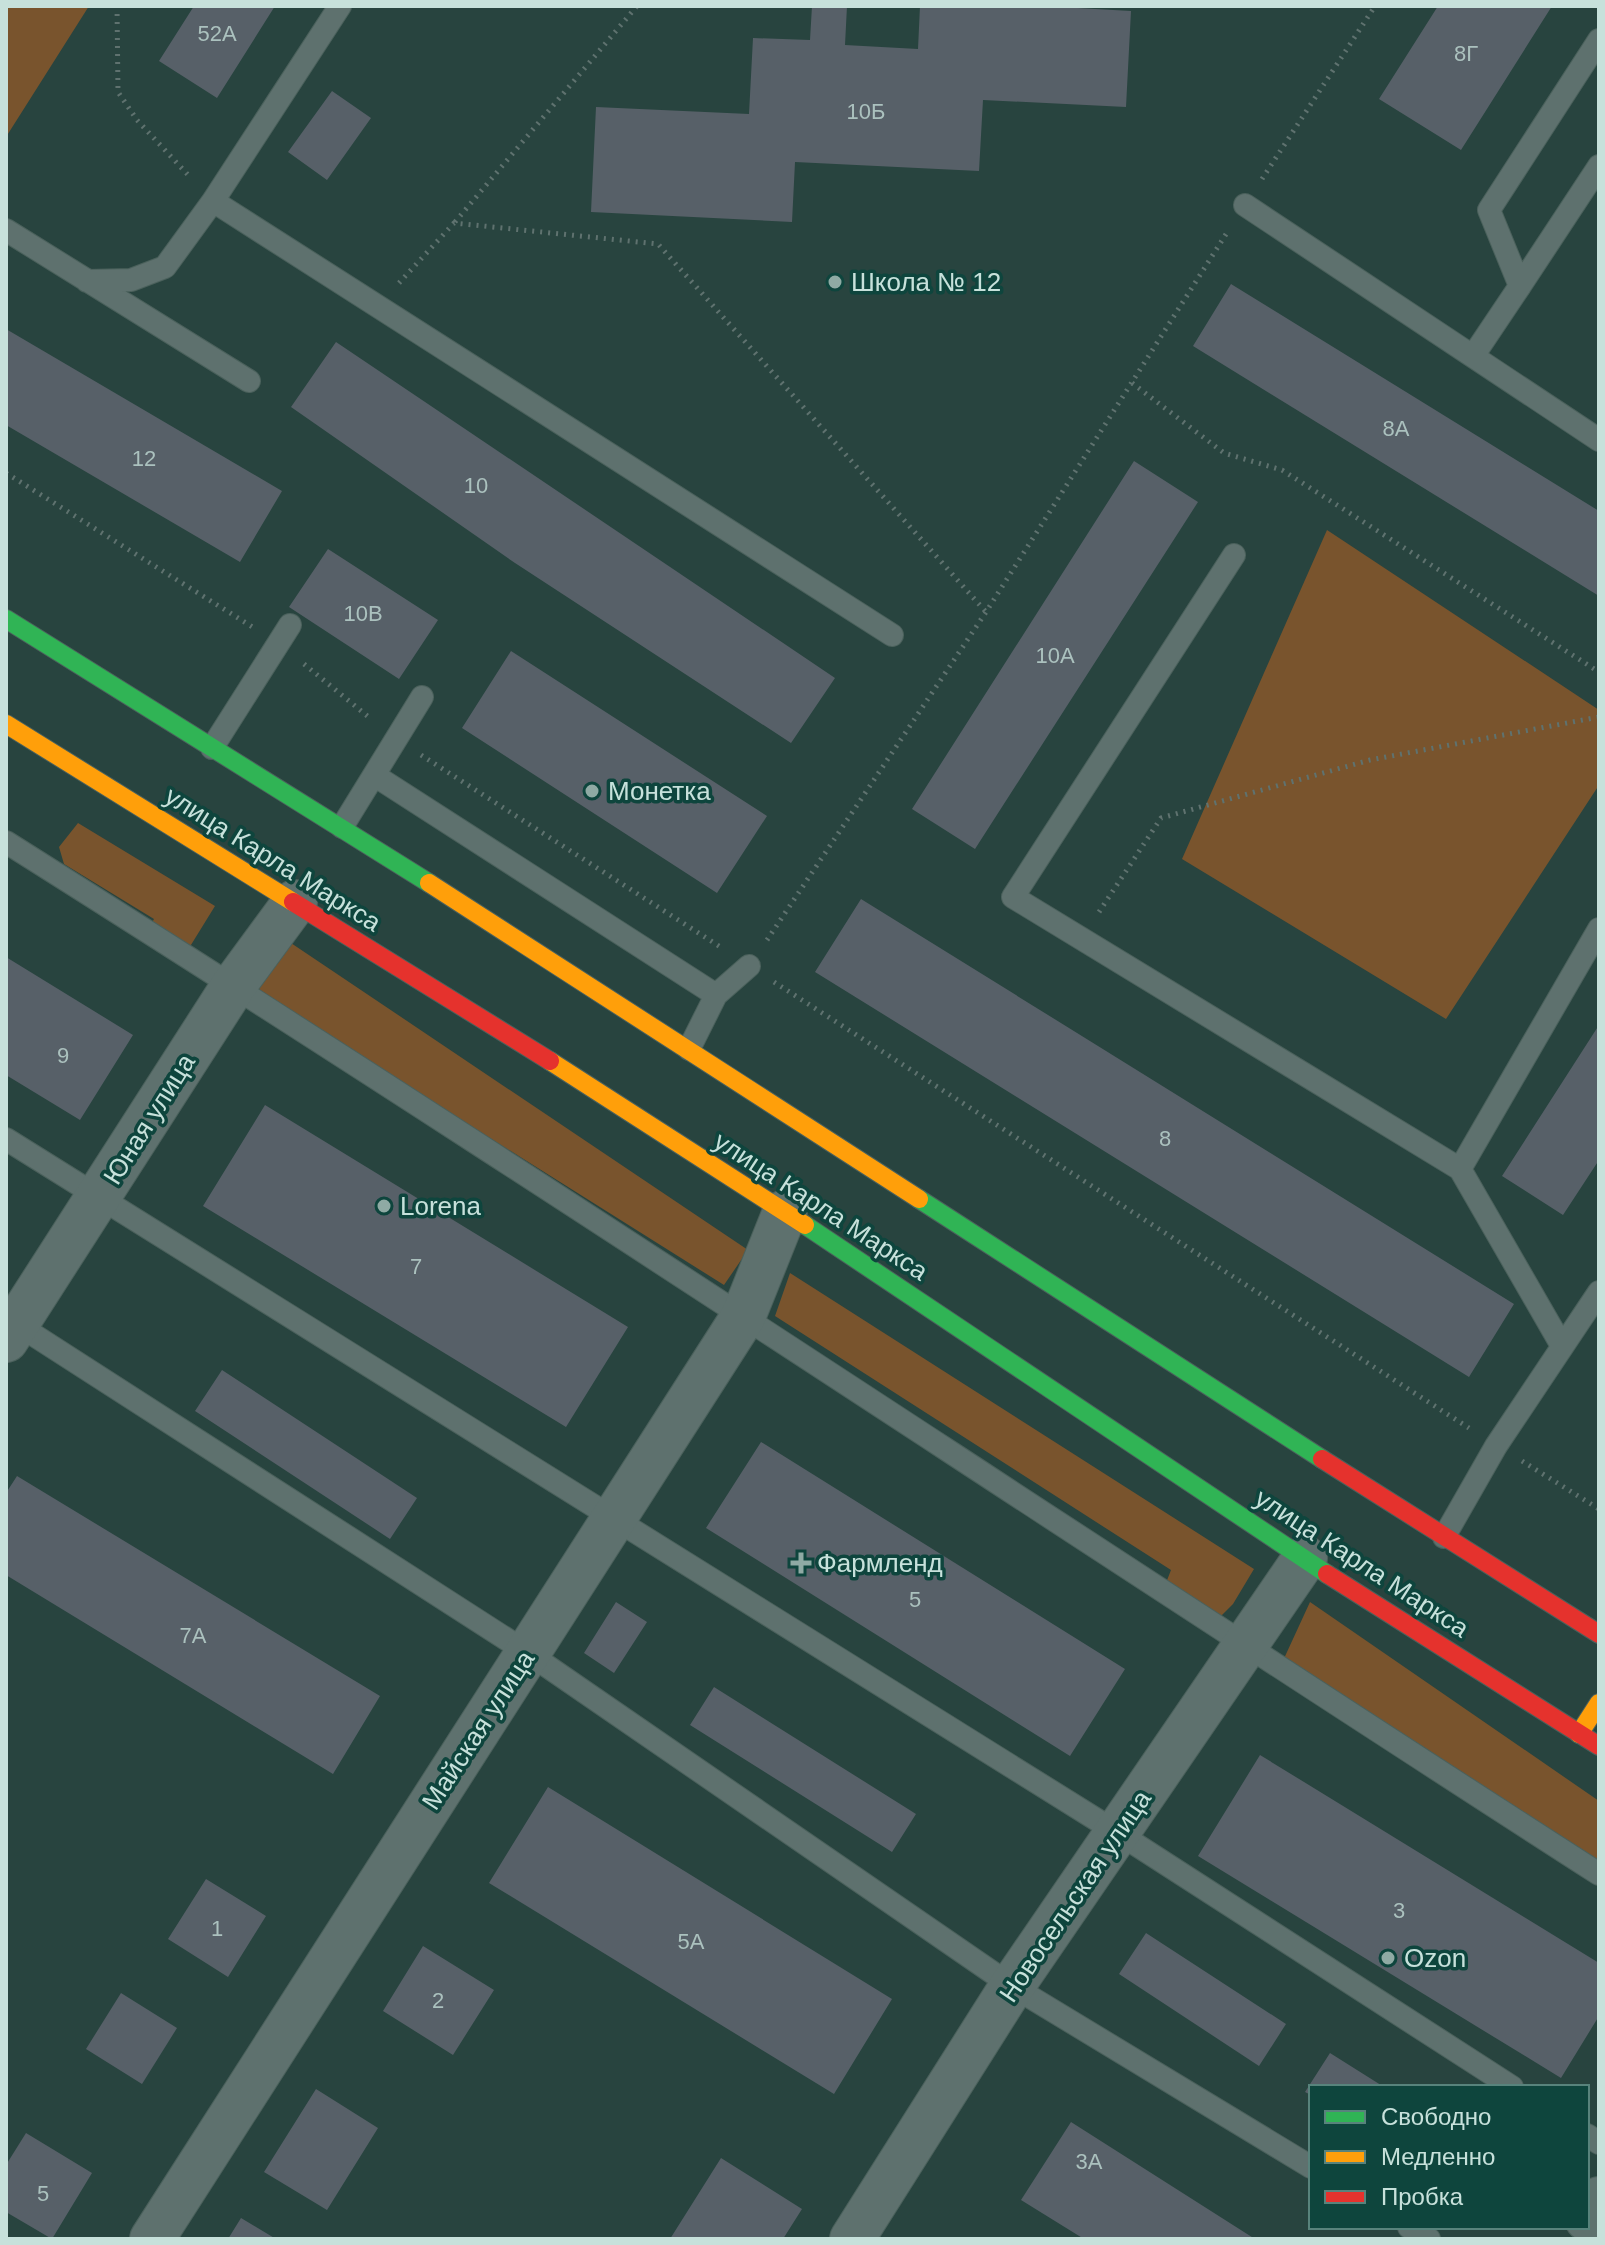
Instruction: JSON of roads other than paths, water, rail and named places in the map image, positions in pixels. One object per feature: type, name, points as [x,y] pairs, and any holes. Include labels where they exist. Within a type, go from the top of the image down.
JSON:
[{"type":"main road","points":[[6,619],[342,827],[1599,1634]]},
{"type":"main road","name":"улица Карла Маркса","points":[[6,724],[295,902],[785,1212],[1305,1558],[1599,1746]]},
{"type":"main road","points":[[1579,1734],[1599,1703]]},
{"type":"street","name":"Юная улица","points":[[9,1327],[99,1197],[234,985],[295,902]]},
{"type":"street","name":"Майская улица","points":[[152,2239],[743,1317],[785,1212]]},
{"type":"street","name":"Новосельская улица","points":[[852,2239],[1012,1986],[1305,1558]]},
{"type":"lane","points":[[87,281],[131,280],[165,267],[213,201],[340,6]]},
{"type":"lane","points":[[1520,286],[1489,210],[1599,40]]},
{"type":"lane","points":[[1473,356],[1599,166]]},
{"type":"lane","points":[[213,201],[892,635]]},
{"type":"lane","points":[[1245,205],[1599,440]]},
{"type":"lane","points":[[6,230],[249,381]]},
{"type":"lane","points":[[1234,555],[1013,897],[1460,1169],[1562,1346]]},
{"type":"lane","points":[[212,748],[284,634]]},
{"type":"lane","points":[[342,827],[422,697]]},
{"type":"lane","points":[[374,775],[716,995]]},
{"type":"lane","points":[[6,842],[234,985],[1244,1646],[1599,1874]]},
{"type":"lane","points":[[1460,1169],[1599,929]]},
{"type":"lane","points":[[689,1049],[716,995],[749,966]]},
{"type":"lane","points":[[6,1139],[1118,1833],[1509,2085]]},
{"type":"lane","points":[[1444,1537],[1496,1446],[1599,1292]]},
{"type":"lane","points":[[9,1327],[528,1653],[1012,1986],[1309,2166]]},
{"type":"place","name":"Школа № 12","points":[[835,282]]},
{"type":"place","name":"Монетка","points":[[592,791]]},
{"type":"place","name":"Lorena","points":[[384,1206]]},
{"type":"place","name":"Фармленд","points":[[801,1563]]},
{"type":"place","name":"Ozon","points":[[1388,1958]]}]
